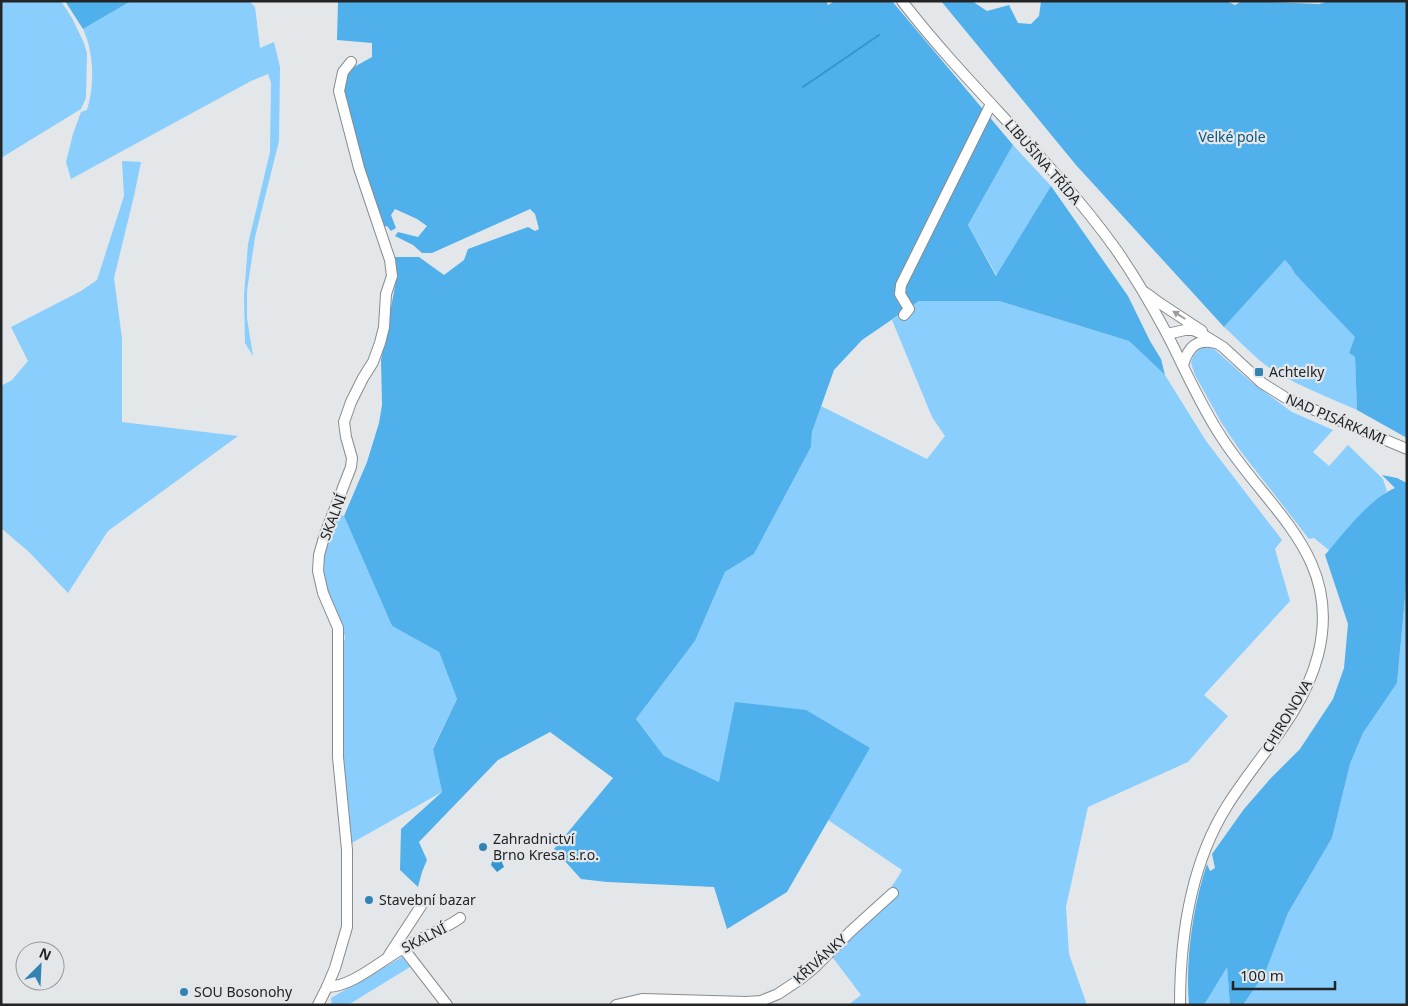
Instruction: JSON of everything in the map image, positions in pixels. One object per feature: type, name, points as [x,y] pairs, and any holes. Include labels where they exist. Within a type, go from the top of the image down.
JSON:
[{"type":"street","name":"LIBUŠINA TŘÍDA","points":[[902,1],[933,39],[1084,208],[1116,249],[1167,334]]},
{"type":"street","name":"SKALNÍ","points":[[318,1005],[337,963],[347,927],[345,812],[338,756],[338,628],[320,582],[319,555],[325,534],[351,467],[352,458],[344,422],[350,402],[362,378],[373,362],[380,343],[384,327],[386,294],[392,276],[390,260],[359,168],[339,91],[343,72],[351,62]]},
{"type":"street","points":[[904,315],[909,309],[900,294],[901,285],[991,104]]},
{"type":"street","points":[[1140,287],[1156,301],[1218,343]]},
{"type":"street","name":"NAD PISÁRKAMI","points":[[1167,334],[1194,330],[1218,343],[1262,382],[1286,398],[1407,449]]},
{"type":"street","name":"CHIRONOVA","points":[[1167,334],[1206,411],[1225,442],[1286,520],[1304,547],[1319,580],[1324,614],[1319,653],[1306,689],[1272,745],[1228,804],[1213,830],[1203,853],[1197,871],[1183,937],[1180,1005]]},
{"type":"street","points":[[1183,366],[1188,351],[1195,344],[1204,341],[1218,343]]},
{"type":"street","name":"KŘIVÁNKY","points":[[616,1005],[642,999],[762,1003],[814,968],[851,931],[894,893]]},
{"type":"street","name":"SKALNÍ","points":[[387,958],[421,906]]},
{"type":"street","name":"SKALNÍ","points":[[327,987],[341,986],[403,948],[450,925],[460,918]]},
{"type":"street","points":[[403,948],[447,1005]]},
{"type":"shaded area","points":[[1,1],[61,1],[72,18],[87,53],[86,98],[81,109],[1,158]]},
{"type":"shaded area","points":[[131,1],[249,1],[255,7],[260,48],[274,42],[280,67],[279,141],[255,237],[247,291],[247,318],[253,356],[245,343],[244,296],[248,244],[270,152],[271,83],[268,74],[251,81],[71,179],[66,162],[81,112],[87,110],[92,79],[91,58],[83,29]]},
{"type":"shaded area","points":[[1013,145],[1051,186],[997,276],[968,225]]},
{"type":"shaded area","points":[[122,161],[141,162],[114,278],[122,338],[122,422],[238,436],[108,531],[68,593],[29,552],[1,528],[1,386],[12,380],[28,361],[11,327],[81,291],[97,280],[124,196]]},
{"type":"shaded area","points":[[1285,260],[1295,274],[1356,337],[1349,353],[1355,357],[1357,410],[1277,373],[1256,357],[1224,327]]},
{"type":"shaded area","points":[[919,301],[999,301],[1129,341],[1165,375],[1206,441],[1282,540],[1275,549],[1290,601],[1204,695],[1228,716],[1188,762],[1088,807],[1066,907],[1069,954],[1087,1005],[848,1005],[861,995],[827,950],[878,903],[902,870],[828,820],[870,748],[719,782],[664,756],[636,719],[695,641],[725,572],[754,554],[811,447],[812,432],[821,406],[927,459],[945,436],[932,417],[892,320]]},
{"type":"shaded area","points":[[1204,347],[1214,349],[1250,381],[1292,412],[1333,430],[1313,452],[1329,466],[1348,445],[1383,479],[1387,491],[1357,518],[1330,551],[1314,538],[1309,539],[1239,449],[1221,422],[1195,375],[1191,363],[1193,356]]},
{"type":"shaded area","points":[[337,513],[344,516],[392,626],[439,652],[457,699],[433,748],[442,792],[350,844],[341,759],[341,649],[345,638],[342,624],[334,611],[321,578],[320,562]]},
{"type":"shaded area","points":[[1407,577],[1407,1005],[1243,1005],[1265,973],[1288,913],[1332,838],[1350,764],[1363,733],[1397,683]]},
{"type":"shaded area","points":[[501,851],[507,856],[501,860],[504,867],[497,872],[491,865],[494,855]]},
{"type":"shaded area","points":[[402,957],[410,967],[348,1005],[332,1005],[331,998]]},
{"type":"shaded area","points":[[1227,966],[1230,1005],[1204,1005]]},
{"type":"green space","points":[[65,1],[131,1],[83,29]]},
{"type":"green space","points":[[338,1],[826,1],[828,5],[835,1],[892,1],[1013,145],[968,225],[996,276],[1051,186],[1128,296],[1161,359],[1165,375],[1129,341],[999,301],[919,301],[862,340],[834,370],[812,432],[811,447],[754,554],[725,572],[695,641],[636,719],[664,756],[719,782],[735,702],[806,710],[870,748],[787,892],[727,929],[714,887],[581,879],[554,849],[613,778],[550,732],[498,760],[419,842],[427,860],[418,887],[400,870],[401,829],[442,792],[433,749],[457,699],[439,652],[392,626],[344,516],[367,462],[379,423],[382,405],[381,360],[396,281],[393,257],[419,257],[444,275],[464,260],[468,249],[528,227],[535,231],[539,229],[535,214],[530,209],[432,253],[422,253],[413,245],[395,236],[398,232],[418,237],[427,226],[417,219],[395,209],[391,215],[396,228],[391,231],[387,226],[382,227],[375,209],[344,97],[345,72],[372,57],[372,43],[337,40]]},
{"type":"green space","name":"Velké pole","points":[[941,1],[972,1],[987,11],[1009,5],[1018,23],[1031,24],[1039,16],[1041,1],[1226,1],[1235,5],[1242,1],[1319,4],[1330,1],[1407,1],[1407,438],[1357,410],[1355,357],[1349,353],[1355,337],[1295,274],[1285,260],[1224,327],[1076,165]]},
{"type":"green space","points":[[1382,475],[1397,478],[1407,483],[1407,577],[1397,683],[1363,733],[1350,764],[1332,838],[1288,913],[1265,973],[1243,1005],[1230,1005],[1227,967],[1204,1005],[1189,1005],[1188,970],[1191,933],[1207,864],[1210,871],[1215,868],[1212,854],[1244,809],[1300,749],[1333,699],[1344,668],[1348,624],[1325,555],[1366,508],[1385,493],[1395,488]]},
{"type":"waterway","points":[[803,87],[879,35]]},
{"type":"place","name":"Achtelky","points":[[1259,372]]},
{"type":"place","name":"Zahradnictví Brno Kresa s.r.o.","points":[[483,847]]},
{"type":"place","name":"Stavební bazar","points":[[369,900]]},
{"type":"place","name":"SOU Bosonohy","points":[[184,992]]}]
